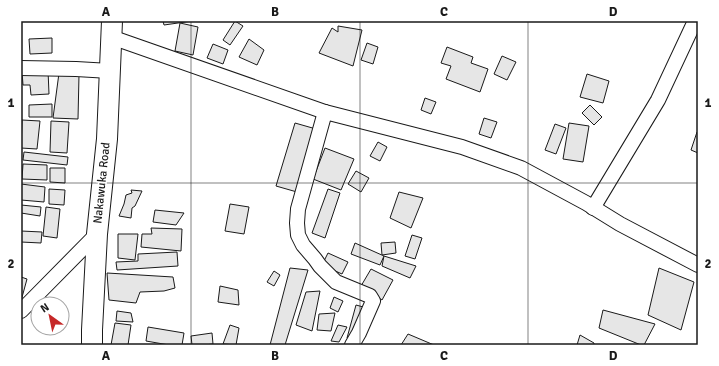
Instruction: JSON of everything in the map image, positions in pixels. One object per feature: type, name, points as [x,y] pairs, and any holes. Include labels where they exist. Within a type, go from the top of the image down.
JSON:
[{"type":"main road","name":"Nakawuka Road","points":[[92,345],[97,234],[107,139],[112,29]]},
{"type":"street","points":[[593,208],[658,100],[695,21]]},
{"type":"street","points":[[112,29],[325,112],[469,149],[521,168],[620,224],[698,265]]},
{"type":"street","points":[[21,68],[110,71]]},
{"type":"street","points":[[325,112],[298,209],[298,234],[303,245],[320,266],[336,282],[370,296],[373,301],[352,345]]},
{"type":"street","points":[[21,311],[97,234]]},
{"type":"building","points":[[163,21],[192,21],[164,25]]},
{"type":"building","points":[[235,21],[243,26],[230,45],[223,40]]},
{"type":"building","points":[[180,23],[198,27],[193,55],[175,51]]},
{"type":"building","points":[[338,26],[362,30],[353,66],[319,53],[332,28],[338,32]]},
{"type":"building","points":[[52,38],[52,53],[30,54],[29,39]]},
{"type":"building","points":[[249,39],[264,50],[257,65],[239,57]]},
{"type":"building","points":[[367,43],[378,47],[373,64],[361,60]]},
{"type":"building","points":[[213,44],[228,50],[223,64],[207,58]]},
{"type":"building","points":[[447,47],[473,57],[471,63],[488,69],[480,92],[446,79],[451,66],[441,63]]},
{"type":"building","points":[[502,56],[516,62],[507,80],[494,74]]},
{"type":"building","points":[[48,70],[49,94],[31,95],[30,85],[23,85],[22,72]]},
{"type":"building","points":[[59,73],[79,75],[78,119],[53,118]]},
{"type":"building","points":[[587,74],[609,81],[603,103],[580,97]]},
{"type":"building","points":[[425,98],[436,102],[431,114],[421,110]]},
{"type":"building","points":[[52,104],[52,117],[29,117],[29,105]]},
{"type":"building","points":[[590,105],[602,117],[594,125],[582,113]]},
{"type":"building","points":[[484,118],[497,122],[491,138],[479,134]]},
{"type":"building","points":[[22,120],[40,121],[37,149],[21,148]]},
{"type":"building","points":[[51,121],[69,122],[67,153],[50,152]]},
{"type":"building","points":[[295,123],[316,129],[297,192],[276,186]]},
{"type":"building","points":[[569,123],[589,126],[583,162],[563,159]]},
{"type":"building","points":[[555,124],[566,128],[556,154],[545,150]]},
{"type":"building","points":[[697,132],[698,133],[698,153],[691,150]]},
{"type":"building","points":[[378,142],[387,147],[380,161],[370,156]]},
{"type":"building","points":[[325,148],[354,159],[341,190],[313,179]]},
{"type":"building","points":[[24,152],[68,157],[67,165],[23,160]]},
{"type":"building","points":[[23,164],[47,165],[47,180],[22,179]]},
{"type":"building","points":[[50,168],[65,168],[65,183],[50,182]]},
{"type":"building","points":[[356,171],[369,178],[361,192],[348,184]]},
{"type":"building","points":[[21,184],[45,187],[44,202],[21,200]]},
{"type":"building","points":[[49,189],[65,190],[64,205],[49,204]]},
{"type":"building","points":[[328,189],[340,193],[325,238],[312,233]]},
{"type":"building","points":[[131,190],[142,191],[135,206],[132,208],[131,218],[119,216],[126,195],[132,193]]},
{"type":"building","points":[[399,192],[423,198],[411,228],[390,218]]},
{"type":"building","points":[[230,204],[249,207],[244,234],[225,231]]},
{"type":"building","points":[[21,205],[41,207],[40,216],[21,213]]},
{"type":"building","points":[[46,207],[60,209],[57,238],[43,236]]},
{"type":"building","points":[[155,210],[184,213],[176,225],[153,222]]},
{"type":"building","points":[[151,228],[182,229],[181,251],[141,247],[142,234],[152,234]]},
{"type":"building","points":[[21,231],[42,232],[41,243],[21,242]]},
{"type":"building","points":[[118,234],[138,234],[135,260],[118,258]]},
{"type":"building","points":[[412,235],[422,238],[415,259],[405,256]]},
{"type":"building","points":[[395,242],[396,253],[382,255],[381,243]]},
{"type":"building","points":[[355,243],[384,256],[380,265],[351,254]]},
{"type":"building","points":[[177,252],[178,266],[117,270],[116,262],[138,261],[138,254]]},
{"type":"building","points":[[328,253],[348,262],[342,274],[322,265]]},
{"type":"building","points":[[384,256],[416,266],[410,278],[382,266]]},
{"type":"building","points":[[290,268],[308,270],[285,345],[270,345]]},
{"type":"building","points":[[659,268],[694,282],[681,330],[648,315]]},
{"type":"building","points":[[371,269],[393,280],[382,300],[361,286]]},
{"type":"building","points":[[274,271],[280,275],[274,286],[267,282]]},
{"type":"building","points":[[107,273],[173,277],[175,288],[164,291],[140,292],[136,303],[109,300]]},
{"type":"building","points":[[21,277],[27,279],[21,301]]},
{"type":"building","points":[[220,286],[238,290],[239,305],[218,302]]},
{"type":"building","points":[[320,291],[312,331],[296,325],[306,292]]},
{"type":"building","points":[[334,297],[343,301],[338,312],[330,308]]},
{"type":"building","points":[[356,305],[367,308],[352,340],[347,338]]},
{"type":"building","points":[[603,310],[655,324],[644,345],[599,328]]},
{"type":"building","points":[[117,311],[131,313],[133,322],[116,321]]},
{"type":"building","points":[[335,313],[331,331],[317,330],[319,314]]},
{"type":"building","points":[[115,323],[131,325],[128,345],[111,345]]},
{"type":"building","points":[[230,325],[239,328],[236,345],[223,344]]},
{"type":"building","points":[[338,325],[347,327],[339,342],[331,341]]},
{"type":"building","points":[[148,327],[184,333],[182,345],[169,345],[146,341]]},
{"type":"building","points":[[212,333],[213,344],[192,345],[191,336]]},
{"type":"building","points":[[408,334],[434,345],[401,345]]},
{"type":"building","points":[[580,335],[594,343],[594,345],[577,345]]}]
